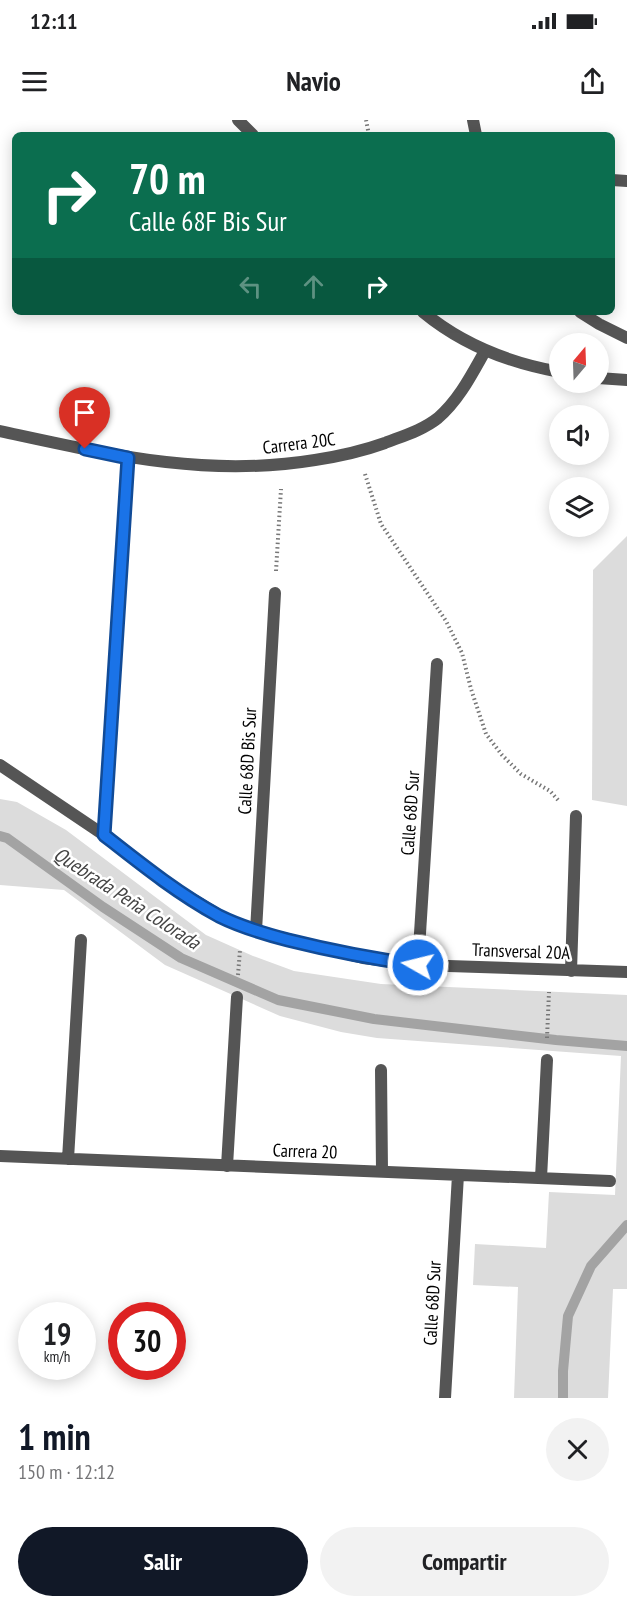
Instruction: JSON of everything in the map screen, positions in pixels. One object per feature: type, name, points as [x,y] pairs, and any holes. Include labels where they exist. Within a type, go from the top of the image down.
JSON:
[{"type":"street","points":[[238,120],[251,132]]},
{"type":"street","points":[[427,315],[453,335],[485,351],[524,365],[549,370]]},
{"type":"street","points":[[585,315],[627,338]]},
{"type":"street","name":"Carrera 20C","points":[[0,431],[128,458],[199,466],[239,467],[282,464],[359,453],[426,426],[438,418],[462,391],[485,351]]},
{"type":"street","points":[[609,379],[627,380]]},
{"type":"street","points":[[104,835],[128,458]]},
{"type":"street","name":"Calle 68D Bis Sur","points":[[256,931],[275,593]]},
{"type":"street","name":"Calle 68D Sur","points":[[418,965],[437,664]]},
{"type":"street","name":"Transversal 20A","points":[[0,765],[104,835],[168,885],[222,917],[256,931],[363,958],[418,965],[627,972]]},
{"type":"street","points":[[571,971],[576,816]]},
{"type":"street","points":[[68,1159],[81,940]]},
{"type":"street","points":[[227,1166],[237,997]]},
{"type":"street","points":[[541,1178],[547,1060]]},
{"type":"street","points":[[381,1070],[382,1172]]},
{"type":"street","name":"Carrera 20","points":[[0,1156],[609,1181]]},
{"type":"street","name":"Calle 68D Sur","points":[[445,1398],[458,1175]]},
{"type":"path","points":[[275,593],[282,464]]},
{"type":"path","points":[[548,1028],[550,970]]},
{"type":"shaded area","points":[[627,536],[627,806],[592,800],[593,570]]},
{"type":"shaded area","points":[[0,799],[17,802],[66,830],[206,935],[294,971],[381,984],[627,995],[627,1289],[613,1289],[608,1398],[514,1398],[518,1287],[473,1285],[475,1244],[546,1248],[549,1192],[615,1195],[621,1056],[377,1038],[341,1032],[280,1016],[165,965],[64,890],[0,885]]},
{"type":"waterway","name":"Quebrada Peña Colorada","points":[[0,836],[7,838],[103,907],[181,958],[278,1000],[374,1019],[627,1046]]},
{"type":"waterway","points":[[563,1398],[568,1316],[591,1266],[627,1225]]},
{"type":"route","points":[[85,449],[128,458],[104,835],[168,885],[222,917],[256,931],[315,947],[363,958],[418,965]]}]
